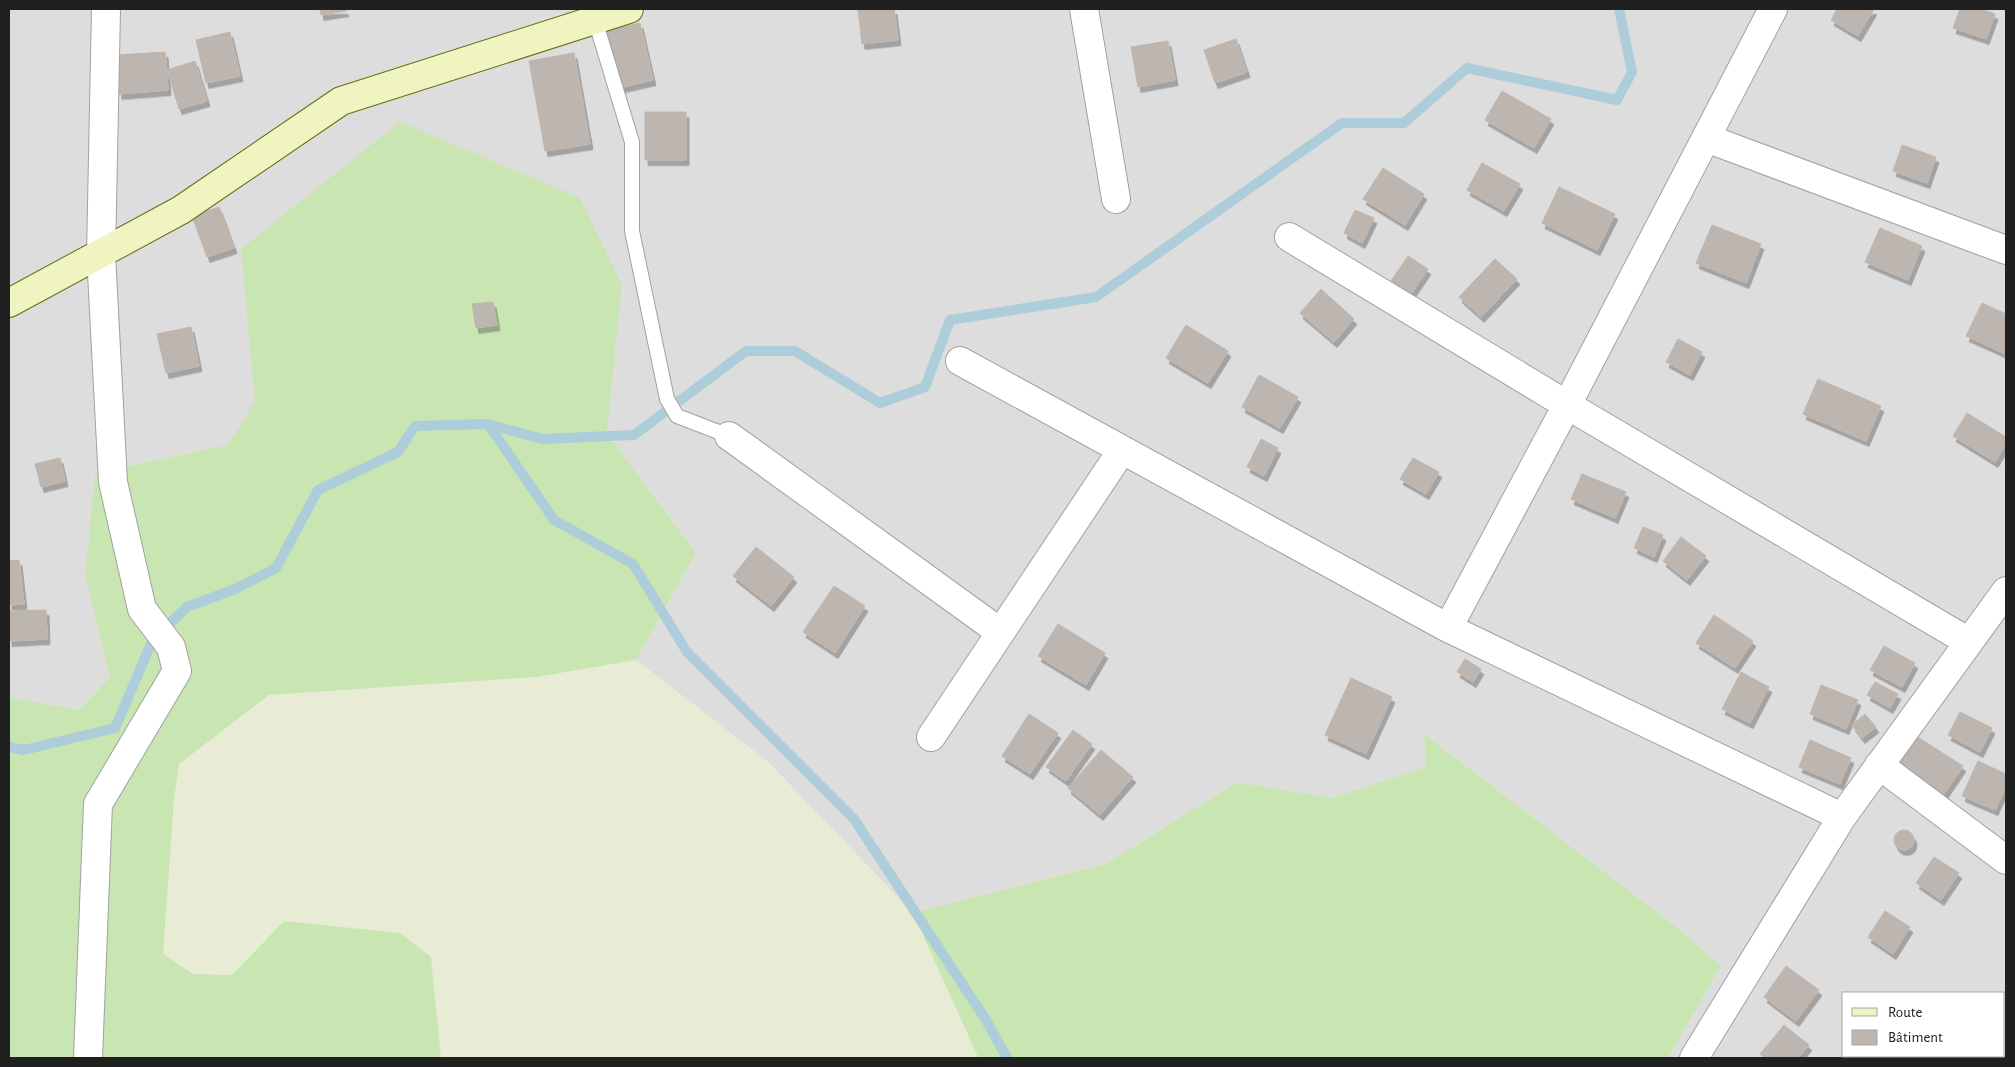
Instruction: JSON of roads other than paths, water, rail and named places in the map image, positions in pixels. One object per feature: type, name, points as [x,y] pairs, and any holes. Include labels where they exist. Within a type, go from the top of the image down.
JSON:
[{"type":"street","points":[[88,1058],[98,804],[177,671],[171,647],[142,609],[113,482],[101,254],[106,9]]},
{"type":"street","points":[[9,303],[181,210],[342,101],[629,9]]},
{"type":"street","points":[[1084,9],[1116,198]]},
{"type":"street","points":[[1448,628],[1567,405],[1773,9]]},
{"type":"street","points":[[1706,138],[2006,250]]},
{"type":"street","points":[[1289,237],[1567,405],[1969,642]]},
{"type":"street","points":[[960,361],[1448,628],[1842,817]]},
{"type":"street","points":[[729,436],[1000,632]]},
{"type":"street","points":[[930,737],[1122,450]]},
{"type":"street","points":[[1694,1058],[1842,817],[2006,591]]},
{"type":"street","points":[[1879,765],[2006,860]]},
{"type":"lane","points":[[595,20],[632,142],[632,231],[667,399],[677,416],[729,436]]},
{"type":"waterway","points":[[9,747],[24,750],[115,728],[153,639],[187,607],[235,589],[276,568],[318,490],[398,452],[415,426],[488,424],[542,439],[634,435],[746,351],[795,351],[880,403],[925,387],[950,320],[1096,297],[1342,123],[1404,123],[1467,68],[1617,100],[1632,72],[1619,9]]},
{"type":"waterway","points":[[488,424],[554,520],[633,564],[687,652],[854,819],[986,1020],[1007,1058]]}]
